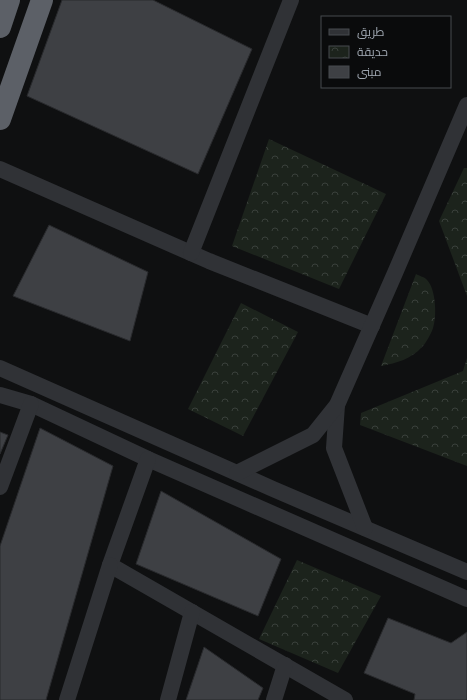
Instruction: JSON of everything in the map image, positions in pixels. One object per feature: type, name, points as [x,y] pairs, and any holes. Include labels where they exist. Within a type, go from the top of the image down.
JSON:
[{"type":"highway","points":[[0,27],[9,0]]},
{"type":"highway","points":[[0,119],[42,0]]},
{"type":"street","points":[[191,253],[291,0]]},
{"type":"street","points":[[237,474],[312,434],[337,405],[467,105]]},
{"type":"street","points":[[0,168],[191,253],[372,326]]},
{"type":"street","points":[[0,368],[237,474],[467,572]]},
{"type":"street","points":[[0,371],[26,380]]},
{"type":"street","points":[[0,394],[31,404],[148,459],[467,599]]},
{"type":"street","points":[[0,487],[31,404]]},
{"type":"street","points":[[337,405],[334,448],[364,528]]},
{"type":"street","points":[[66,700],[110,565],[148,459]]},
{"type":"street","points":[[110,565],[345,700]]},
{"type":"street","points":[[168,700],[192,612]]},
{"type":"street","points":[[274,700],[285,665]]},
{"type":"green space","points":[[269,139],[386,194],[339,289],[232,246]]},
{"type":"green space","points":[[464,168],[467,168],[467,296],[439,221]]},
{"type":"green space","points":[[416,274],[426,279],[430,284],[434,296],[435,310],[432,330],[424,345],[413,355],[398,362],[381,366]]},
{"type":"green space","points":[[241,303],[298,332],[243,436],[188,409]]},
{"type":"green space","points":[[467,358],[467,466],[360,425],[361,413],[463,371]]},
{"type":"green space","points":[[297,560],[381,596],[338,673],[259,639]]},
{"type":"building","points":[[62,0],[153,0],[252,49],[198,174],[27,96]]},
{"type":"building","points":[[49,225],[148,272],[130,341],[13,296]]},
{"type":"building","points":[[40,428],[113,466],[46,700],[0,700],[0,546]]},
{"type":"building","points":[[0,432],[8,435],[0,454]]},
{"type":"building","points":[[161,491],[281,559],[258,616],[136,564]]},
{"type":"building","points":[[388,618],[451,643],[467,632],[467,700],[414,700],[415,694],[364,673]]},
{"type":"building","points":[[204,647],[263,688],[258,700],[186,700]]}]
